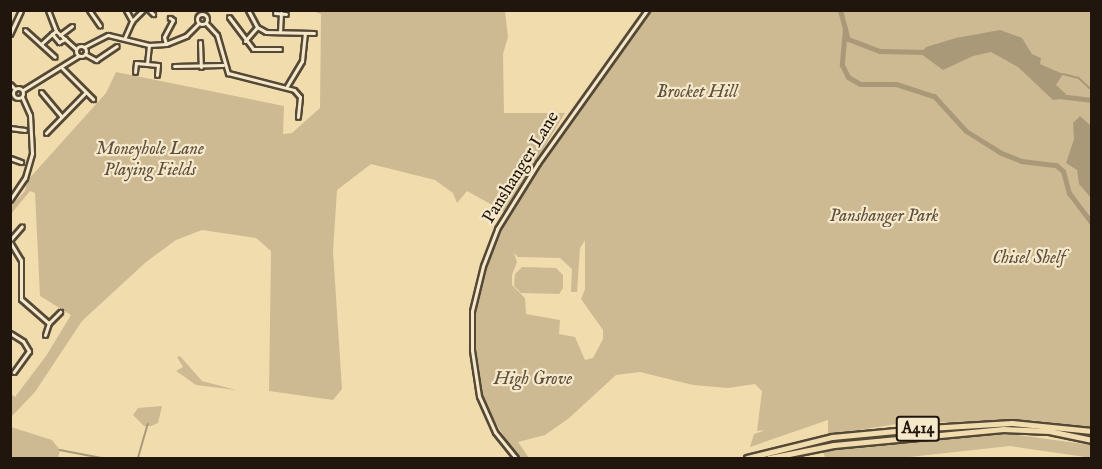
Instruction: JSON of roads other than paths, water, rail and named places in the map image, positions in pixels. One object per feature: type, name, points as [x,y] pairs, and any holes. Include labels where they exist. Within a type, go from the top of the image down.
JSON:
[{"type":"highway","name":"A414","points":[[747,459],[832,437],[928,428],[1012,423],[1092,431]]},
{"type":"highway","name":"A414","points":[[769,459],[834,445],[1003,429],[1049,431],[1092,440]]},
{"type":"street","points":[[10,34],[21,10]]},
{"type":"street","points":[[48,10],[56,31],[76,49],[78,56]]},
{"type":"street","points":[[89,10],[100,26]]},
{"type":"street","points":[[126,10],[132,21]]},
{"type":"street","points":[[124,37],[132,21],[143,10]]},
{"type":"street","points":[[149,10],[153,14]]},
{"type":"street","points":[[193,10],[198,16],[199,23]]},
{"type":"street","points":[[208,10],[205,15],[206,23],[217,35],[223,65],[228,73],[239,79],[287,86],[300,97],[298,117]]},
{"type":"street","points":[[248,10],[257,27],[280,32],[314,33]]},
{"type":"street","name":"Panshanger Lane","points":[[516,459],[495,432],[479,396],[472,350],[472,311],[483,266],[498,229],[538,163],[647,10]]},
{"type":"street","points":[[275,13],[286,14]]},
{"type":"street","points":[[280,32],[281,14]]},
{"type":"street","points":[[198,16],[205,15]]},
{"type":"street","points":[[229,17],[253,49],[280,49]]},
{"type":"street","points":[[166,44],[164,37],[173,20],[170,18]]},
{"type":"street","points":[[76,49],[104,35],[124,37],[149,45],[166,44],[186,36],[199,23],[206,23]]},
{"type":"street","points":[[60,35],[72,26]]},
{"type":"street","points":[[245,41],[257,27]]},
{"type":"street","points":[[25,30],[55,57]]},
{"type":"street","points":[[41,44],[56,31]]},
{"type":"street","points":[[287,86],[302,61],[305,33]]},
{"type":"street","points":[[52,34],[59,42],[65,39]]},
{"type":"street","points":[[200,42],[201,67]]},
{"type":"street","points":[[147,64],[149,45]]},
{"type":"street","points":[[10,84],[15,89],[23,90],[78,56],[85,54],[96,60],[117,46]]},
{"type":"street","points":[[84,47],[85,54]]},
{"type":"street","points":[[135,72],[136,63],[158,64],[157,75]]},
{"type":"street","points":[[174,66],[223,65]]},
{"type":"street","points":[[62,68],[93,99]]},
{"type":"street","points":[[15,89],[12,97],[21,97]]},
{"type":"street","points":[[10,200],[25,178],[32,153],[32,126],[21,97],[23,90]]},
{"type":"street","points":[[41,92],[61,117]]},
{"type":"street","points":[[46,133],[86,92]]},
{"type":"street","points":[[10,128],[25,130]]},
{"type":"street","points":[[10,158],[21,162]]},
{"type":"street","points":[[21,226],[10,241],[21,260],[21,299],[50,323]]},
{"type":"street","points":[[45,335],[50,323],[60,312]]},
{"type":"street","points":[[10,333],[23,341],[29,351],[14,372]]},
{"type":"waterway","points":[[840,10],[848,39],[880,51],[928,52]]},
{"type":"waterway","points":[[845,28],[842,65],[848,77],[860,84],[896,84],[934,96],[966,131],[999,152],[1021,161],[1056,165],[1063,171],[1069,193],[1092,223]]},
{"type":"waterway","points":[[1063,74],[1079,78],[1092,90]]},
{"type":"waterway","points":[[1059,96],[1092,100]]},
{"type":"waterway","points":[[138,458],[148,424]]},
{"type":"waterway","points":[[60,450],[101,458]]},
{"type":"park label","name":"Brocket Hill","points":[[697,93]]},
{"type":"park label","name":"Moneyhole Lane Playing Fields","points":[[150,161]]},
{"type":"park label","name":"Panshanger Park","points":[[884,217]]},
{"type":"park label","name":"Chisel Shelf","points":[[1029,259]]},
{"type":"park label","name":"High Grove","points":[[533,380]]}]
